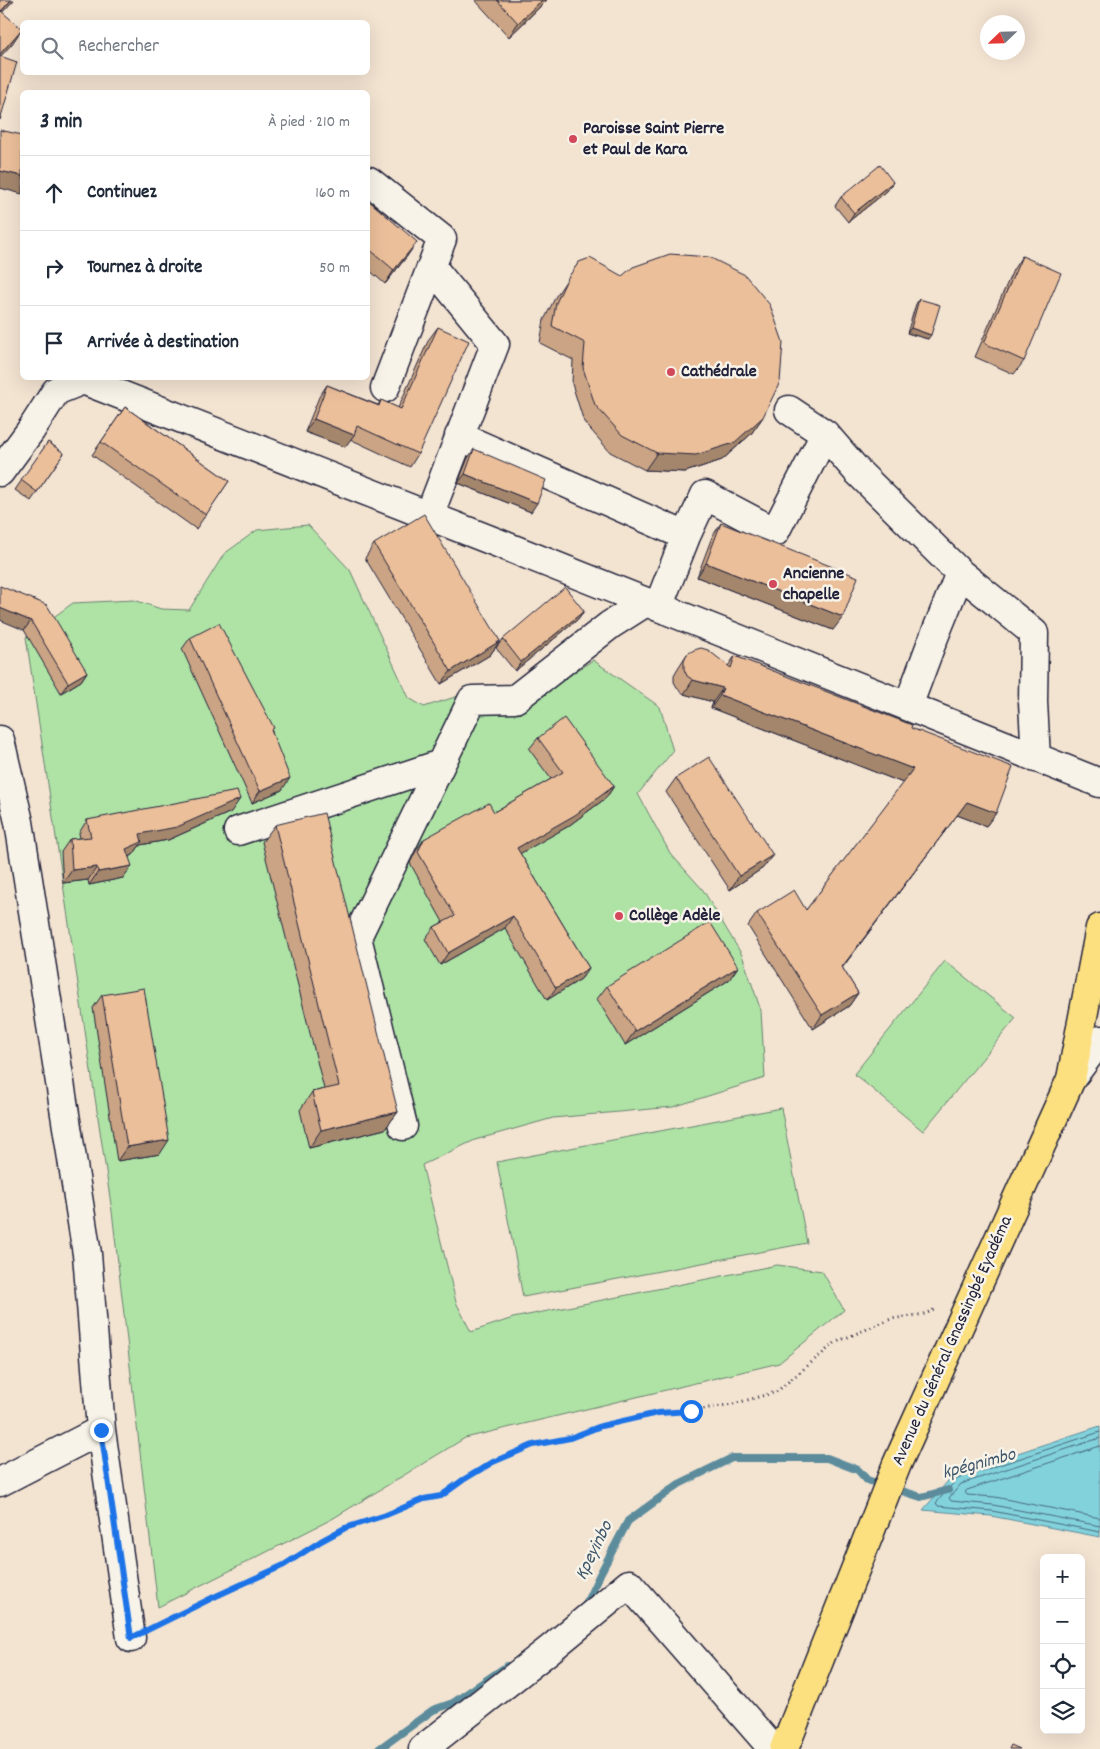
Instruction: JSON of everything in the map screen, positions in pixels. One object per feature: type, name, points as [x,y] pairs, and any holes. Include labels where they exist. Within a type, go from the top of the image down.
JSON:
[{"type":"main road","name":"Avenue du Général Gnassingbé Eyadéma","points":[[784,1749],[897,1464],[1071,1078],[1100,928]]},
{"type":"street","points":[[370,183],[442,239],[385,388]]},
{"type":"street","points":[[429,516],[495,344],[432,267]]},
{"type":"street","points":[[0,472],[31,430],[56,391],[84,380],[1100,783]]},
{"type":"street","points":[[789,410],[826,434],[858,472],[960,574],[1034,633],[1033,702],[1036,758]]},
{"type":"street","points":[[404,1126],[356,937],[472,700],[515,699],[610,625],[652,604],[705,495],[775,532],[826,434]]},
{"type":"street","points":[[459,436],[686,536]]},
{"type":"street","points":[[908,706],[960,574]]},
{"type":"street","points":[[0,740],[10,827],[87,1254],[101,1430],[131,1638]]},
{"type":"street","points":[[238,831],[442,764]]},
{"type":"street","points":[[1071,1078],[1100,1040]]},
{"type":"street","points":[[0,1482],[101,1430]]},
{"type":"street","points":[[423,1749],[549,1650],[629,1584],[773,1749]]},
{"type":"path","points":[[131,1638],[284,1565],[345,1528],[386,1515],[424,1499],[441,1496],[493,1462],[533,1445],[570,1438],[601,1426],[658,1413],[691,1411],[733,1404],[776,1392],[836,1342],[891,1319],[925,1314],[941,1307]]},
{"type":"green space","points":[[308,525],[350,570],[409,698],[424,707],[477,690],[540,695],[593,660],[660,707],[673,751],[638,794],[670,853],[703,890],[742,955],[761,1011],[765,1078],[673,1107],[553,1118],[475,1140],[422,1165],[456,1302],[471,1332],[513,1318],[777,1265],[822,1271],[844,1310],[779,1363],[465,1438],[332,1519],[158,1607],[112,1211],[26,637],[73,603],[134,600],[161,609],[189,610],[224,554],[257,530]]},
{"type":"green space","points":[[945,961],[1016,1018],[923,1131],[854,1074]]},
{"type":"green space","points":[[781,1108],[807,1243],[523,1297],[497,1162]]},
{"type":"water","points":[[1100,1426],[1100,1537],[991,1516],[923,1510],[954,1474]]},
{"type":"building","points":[[0,0],[11,0],[1,11],[20,27],[20,31],[0,54]]},
{"type":"building","points":[[497,0],[542,0],[518,23]]},
{"type":"building","points":[[0,56],[17,62],[0,120]]},
{"type":"building","points":[[0,130],[20,135],[20,176],[0,171]]},
{"type":"building","points":[[880,165],[893,182],[854,213],[841,197]]},
{"type":"building","points":[[370,202],[417,242],[394,270],[370,250]]},
{"type":"building","name":"Cathédrale","points":[[670,254],[709,257],[745,275],[770,305],[783,342],[780,382],[763,417],[734,443],[696,455],[657,453],[622,435],[595,405],[583,368],[585,343],[552,326],[556,303],[567,279],[579,262],[590,258],[622,276],[633,267]]},
{"type":"building","points":[[1022,256],[1061,273],[1024,361],[984,343]]},
{"type":"building","points":[[919,299],[940,305],[931,335],[911,328]]},
{"type":"building","points":[[438,327],[469,341],[418,454],[357,426],[354,435],[314,419],[327,385],[379,406],[381,400],[401,409]]},
{"type":"building","points":[[125,407],[229,481],[206,515],[101,442]]},
{"type":"building","points":[[48,442],[64,453],[37,492],[21,480]]},
{"type":"building","points":[[474,449],[546,480],[537,503],[465,474]]},
{"type":"building","points":[[424,514],[500,641],[451,671],[374,544]]},
{"type":"building","name":"Ancienne chapelle","points":[[721,523],[858,577],[843,617],[706,563]]},
{"type":"building","points":[[0,586],[47,605],[87,672],[68,683],[31,621],[0,608]]},
{"type":"building","points":[[565,587],[584,611],[521,662],[503,639]]},
{"type":"building","points":[[219,623],[274,728],[271,730],[290,778],[260,791],[190,638]]},
{"type":"building","points":[[701,648],[708,650],[731,668],[735,656],[912,725],[911,728],[1013,767],[996,813],[967,802],[842,967],[858,993],[822,1015],[757,913],[794,890],[806,910],[913,769],[720,695],[723,688],[693,680],[687,676],[684,669],[684,661],[687,654]]},
{"type":"building","points":[[564,718],[614,786],[575,815],[517,848],[589,968],[556,988],[513,916],[448,953],[434,927],[455,916],[418,852],[424,839],[489,803],[494,812],[563,772],[538,738]]},
{"type":"building","points":[[709,757],[773,855],[739,876],[676,778]]},
{"type":"building","points":[[237,791],[240,799],[177,827],[140,834],[142,842],[126,849],[132,866],[98,872],[97,867],[72,870],[70,839],[91,837],[87,820]]},
{"type":"building","points":[[324,813],[398,1112],[321,1130],[312,1092],[339,1086],[275,825]]},
{"type":"building","points":[[710,922],[738,967],[635,1031],[607,986]]},
{"type":"building","points":[[144,988],[169,1140],[127,1147],[102,995]]},
{"type":"building","points":[[1011,1745],[1020,1749],[1009,1749]]},
{"type":"waterway","name":"Kpeyinbo","points":[[584,1608],[628,1521],[679,1484],[732,1458],[827,1458],[858,1470],[867,1480],[921,1497],[948,1490]]},
{"type":"waterway","name":"Kpeyinbo","points":[[379,1749],[433,1710],[453,1703],[507,1666]]},
{"type":"place","name":"Paroisse Saint Pierre et Paul de Kara","points":[[573,139]]},
{"type":"place","name":"Cathédrale","points":[[671,372]]},
{"type":"place","name":"Ancienne chapelle","points":[[773,584]]},
{"type":"place","name":"Collège Adèle","points":[[619,916]]},
{"type":"route","points":[[101,1430],[131,1638],[284,1565],[345,1528],[386,1515],[424,1499],[441,1496],[493,1462],[533,1445],[570,1438],[601,1426],[658,1413],[691,1411]]},
{"type":"water label","name":"kpégnimbo","points":[[979,1465]]}]
